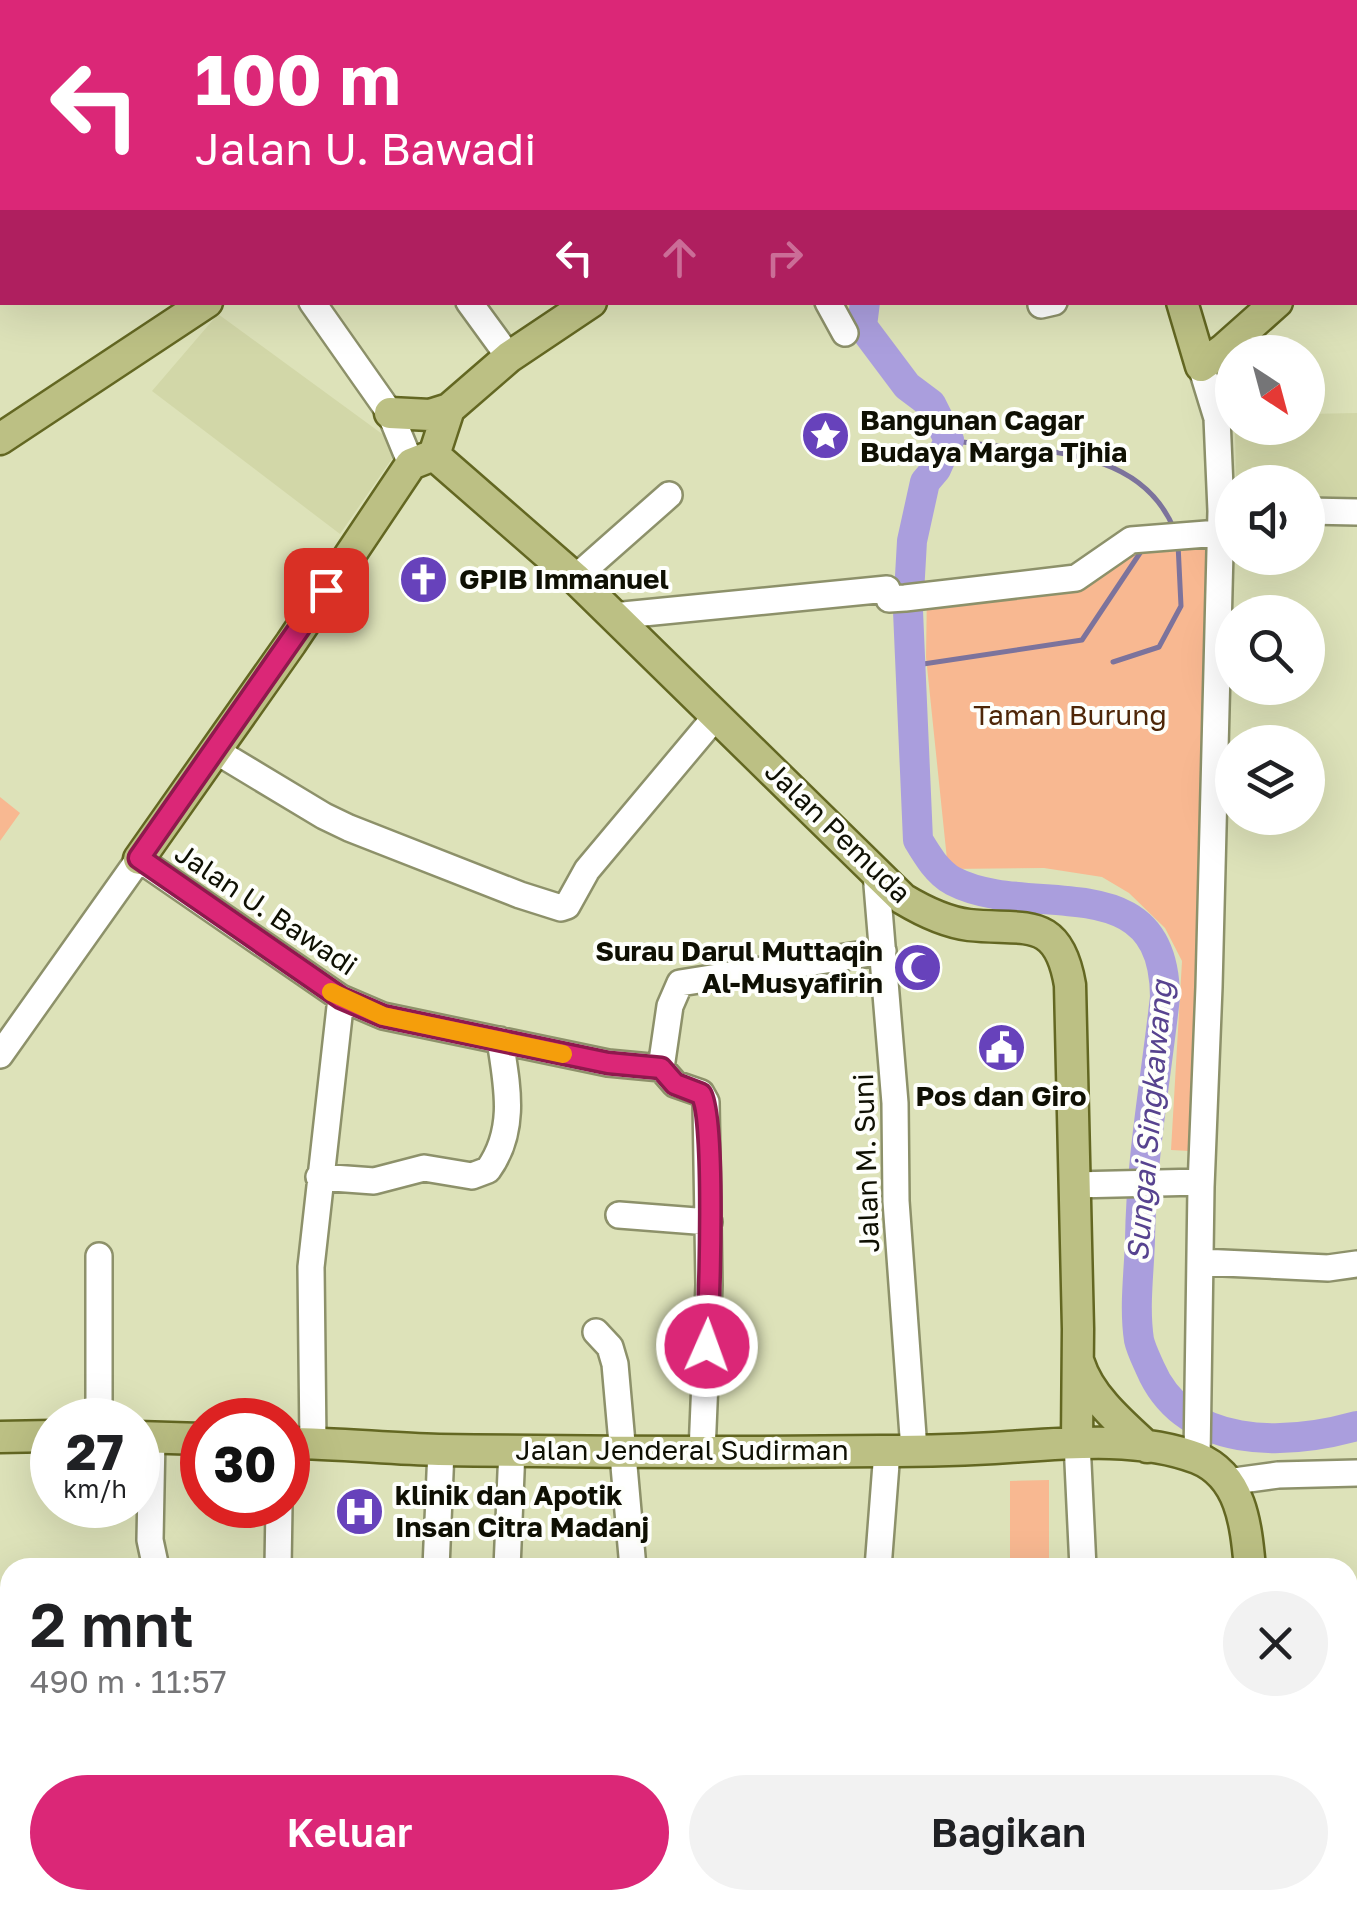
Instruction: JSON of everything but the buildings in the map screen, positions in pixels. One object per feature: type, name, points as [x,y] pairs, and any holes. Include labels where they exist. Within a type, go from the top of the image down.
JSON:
[{"type":"main road","points":[[0,438],[201,305]]},
{"type":"main road","points":[[139,858],[422,459],[449,409],[508,357],[586,305]]},
{"type":"main road","points":[[1183,305],[1200,366],[1274,305]]},
{"type":"main road","points":[[390,412],[430,415],[449,409]]},
{"type":"main road","name":"Jalan Pemuda","points":[[422,459],[575,578],[903,899],[927,914],[967,925],[1024,926],[1046,935],[1056,945],[1066,961],[1070,985],[1084,1186],[1076,1442]]},
{"type":"main road","points":[[1076,1356],[1083,1377],[1147,1447]]},
{"type":"main road","points":[[0,1437],[30,1436]]},
{"type":"main road","name":"Jalan Jenderal Sudirman","points":[[310,1443],[441,1450],[702,1452],[900,1451],[1076,1442],[1197,1450]]},
{"type":"main road","points":[[1197,1450],[1237,1495],[1249,1558]]},
{"type":"street","points":[[314,305],[422,459]]},
{"type":"street","points":[[471,305],[508,357]]},
{"type":"street","points":[[830,305],[844,333]]},
{"type":"street","points":[[1200,366],[1216,418],[1219,465]]},
{"type":"street","points":[[575,578],[669,495]]},
{"type":"street","points":[[1325,512],[1357,512]]},
{"type":"street","points":[[613,616],[888,589],[889,599],[917,597],[1076,578],[1121,544],[1215,523]]},
{"type":"street","points":[[1197,1450],[1201,1262],[1189,1182],[1209,992],[1217,575]]},
{"type":"street","points":[[216,752],[349,828],[457,872],[561,908],[624,824],[717,715]]},
{"type":"street","points":[[0,1054],[139,858]]},
{"type":"street","name":"Jalan U. Bawadi","points":[[139,858],[341,998],[383,1016],[608,1063],[661,1068]]},
{"type":"street","name":"Jalan M. Suni","points":[[876,874],[895,1104],[900,1451],[880,1558]]},
{"type":"street","points":[[702,1452],[709,1222],[706,1102],[701,1094],[675,1084],[661,1068],[670,1006],[680,984],[884,951]]},
{"type":"street","points":[[303,1398],[319,1177],[341,998]]},
{"type":"street","points":[[319,1177],[374,1181],[424,1168],[472,1176],[488,1170],[498,1152],[510,1110],[500,1040]]},
{"type":"street","points":[[1084,1186],[1189,1182]]},
{"type":"street","points":[[619,1215],[709,1222]]},
{"type":"street","points":[[99,1256],[99,1398]]},
{"type":"street","points":[[1201,1262],[1328,1268],[1357,1264]]},
{"type":"street","points":[[596,1332],[613,1357],[632,1558]]},
{"type":"street","points":[[1076,1442],[1082,1558]]},
{"type":"street","points":[[507,1558],[512,1449]]},
{"type":"street","points":[[436,1558],[441,1450]]},
{"type":"street","points":[[1227,1482],[1278,1475],[1357,1473]]},
{"type":"street","points":[[149,1528],[154,1558]]},
{"type":"street","points":[[278,1558],[279,1528]]},
{"type":"shaded area","points":[[218,314],[400,447],[340,534],[152,391]]},
{"type":"shaded area","points":[[1357,413],[1357,505],[1325,506],[1325,465],[1236,465],[1235,445],[1325,445],[1325,414]]},
{"type":"green space","name":"Taman Burung","points":[[1212,522],[1208,739],[1190,1151],[1171,1150],[1182,961],[1165,928],[1129,893],[1102,877],[1044,868],[948,869],[926,657],[927,590],[1073,574]]},
{"type":"green space","points":[[0,797],[20,813],[0,841]]},
{"type":"green space","points":[[1049,1480],[1049,1558],[1010,1558],[1010,1481]]},
{"type":"waterway","name":"Sungai Singkawang","points":[[865,305],[862,326],[907,386],[931,404],[949,440],[936,469],[925,482],[912,541],[908,611],[918,840],[937,868],[953,881],[984,892],[1087,903],[1118,912],[1142,928],[1159,955],[1165,997],[1143,1179],[1137,1315],[1141,1347],[1166,1395],[1187,1414],[1212,1428],[1240,1435],[1299,1437],[1357,1426]]},
{"type":"waterway","points":[[949,440],[1077,456],[1107,465],[1134,480],[1157,500],[1174,529]]},
{"type":"waterway","points":[[1113,662],[1159,647],[1181,606],[1178,544]]},
{"type":"waterway","points":[[910,666],[1082,640],[1142,550]]},
{"type":"slow traffic","points":[[331,992],[383,1016],[563,1054]]},
{"type":"place","name":"Bangunan Cagar Budaya Marga Tjhia","points":[[825,436]]},
{"type":"place","name":"GPIB Immanuel","points":[[424,579]]},
{"type":"place","name":"Surau Darul Muttaqin Al-Musyafirin","points":[[918,967]]},
{"type":"place","name":"Pos dan Giro","points":[[1001,1048]]},
{"type":"place","name":"klinik dan Apotik Insan Citra Madanj","points":[[360,1511]]},
{"type":"route","points":[[326,590],[139,858],[256,941],[362,1008],[383,1016],[608,1063],[661,1068],[675,1084],[701,1094],[706,1102],[708,1137],[707,1346]]}]
